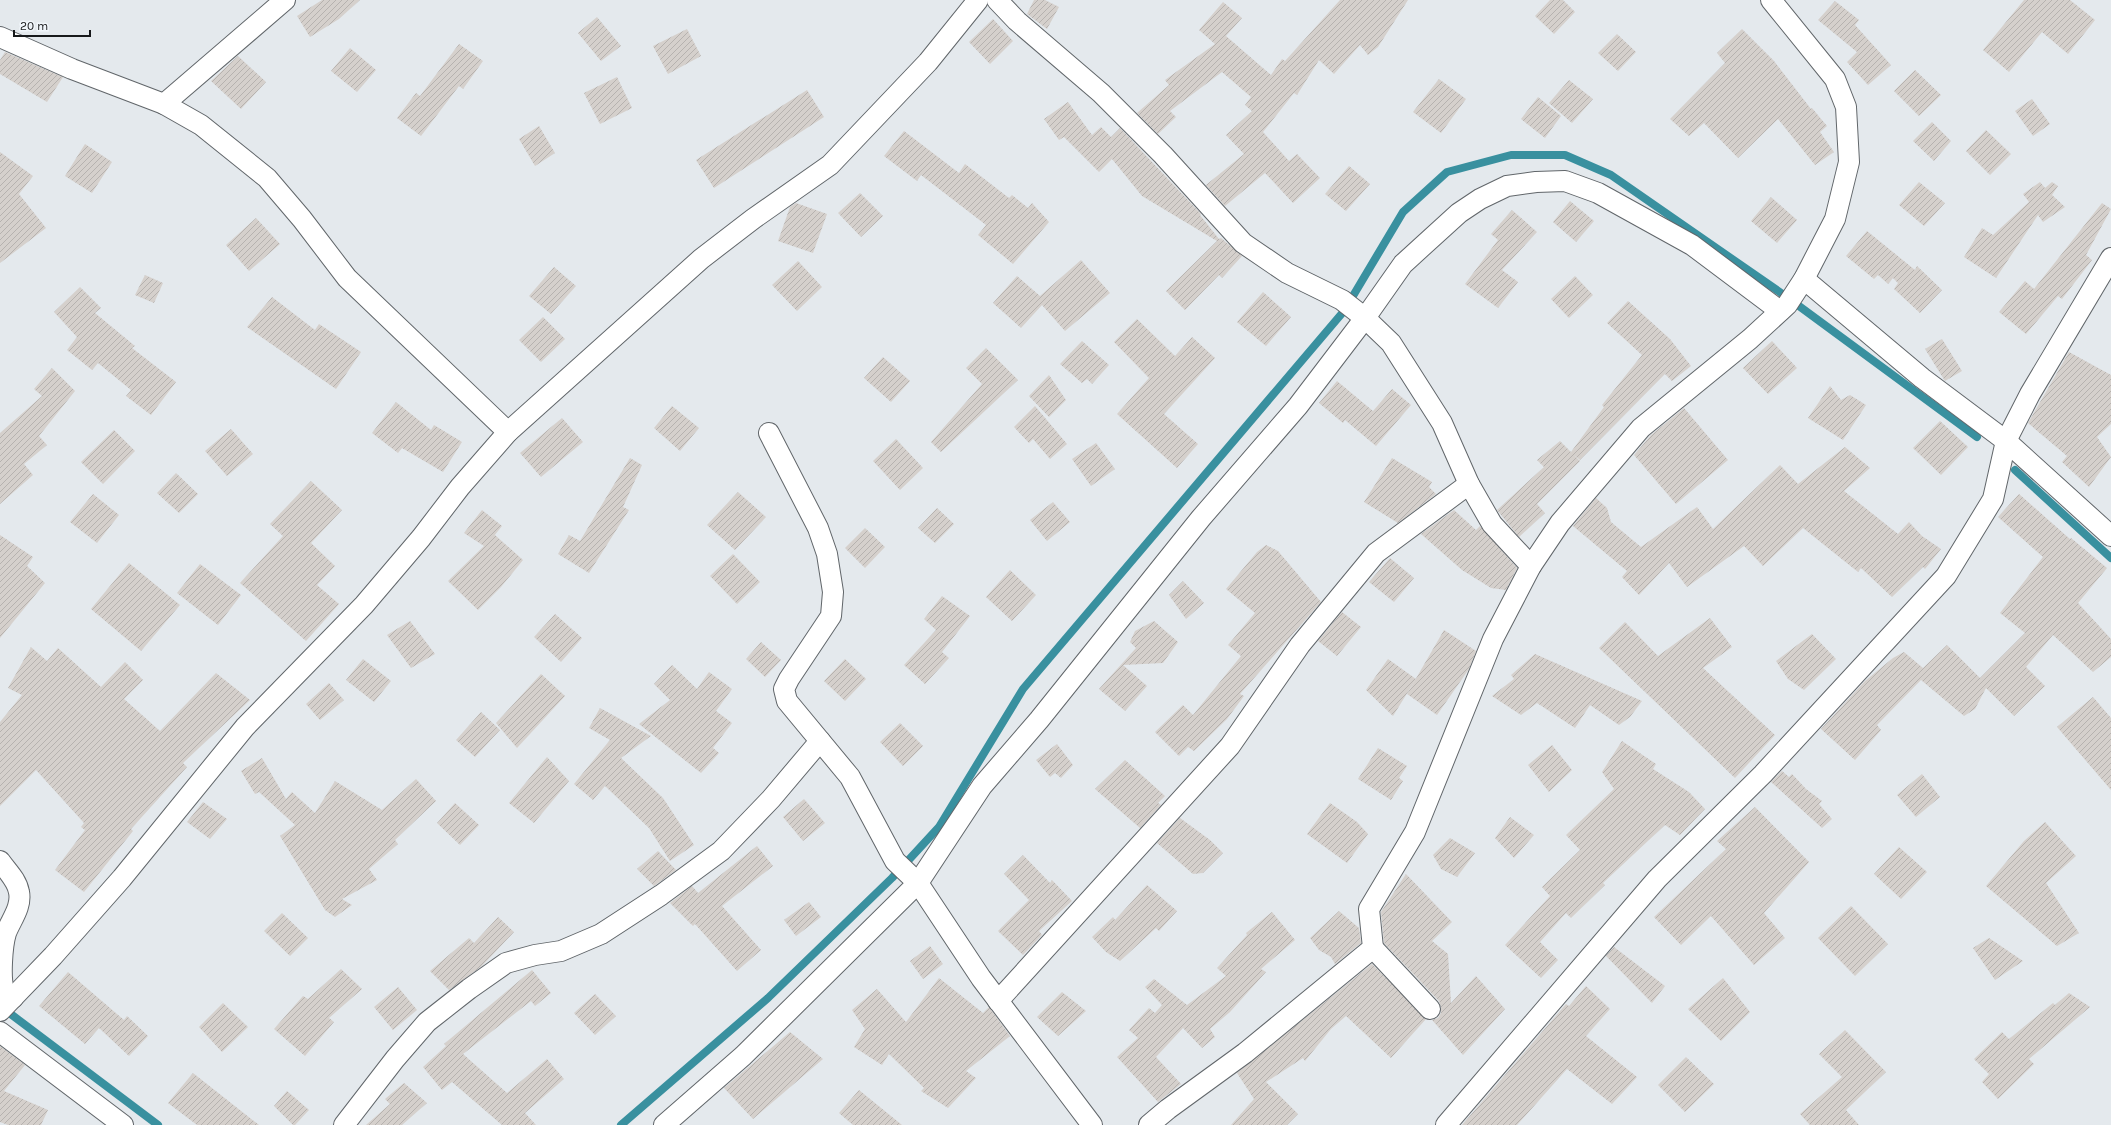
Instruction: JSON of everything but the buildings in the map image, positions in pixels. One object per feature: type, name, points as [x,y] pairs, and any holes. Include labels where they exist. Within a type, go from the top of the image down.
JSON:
[{"type":"street","points":[[164,104],[285,0]]},
{"type":"street","points":[[7,1005],[53,956],[122,878],[245,727],[364,605],[421,538],[460,487],[508,432],[701,258],[753,218],[830,165],[928,62],[978,0]]},
{"type":"street","points":[[997,0],[1017,21],[1106,98],[1163,155],[1243,242],[1287,272],[1354,309],[1391,343],[1442,423],[1469,484],[1492,524],[1531,566]]},
{"type":"street","points":[[1430,1009],[1373,948],[1369,909],[1415,832],[1493,639],[1531,566],[1560,523],[1641,428],[1750,339],[1792,296],[1835,218],[1849,162],[1846,107],[1835,80],[1771,0]]},
{"type":"street","points":[[0,37],[72,69],[164,104],[201,125],[268,178],[302,219],[347,278],[508,432]]},
{"type":"street","points":[[664,1125],[743,1056],[914,879],[982,786],[1044,714],[1201,518],[1298,406],[1354,309],[1459,213],[1480,199],[1507,186],[1536,182],[1565,181],[1598,193],[1692,245],[1792,296],[1922,378],[2006,441],[2111,536]]},
{"type":"street","points":[[1446,1125],[1657,879],[1763,774],[1946,576],[1993,499],[2006,441],[2030,394],[2111,258]]},
{"type":"street","points":[[769,433],[818,528],[827,554],[833,592],[831,616],[784,689],[787,701],[850,777],[895,861],[914,879],[981,978],[1092,1125]]},
{"type":"street","points":[[998,1001],[1230,746],[1300,645],[1376,553],[1469,484]]},
{"type":"street","points":[[344,1125],[395,1059],[427,1022],[470,988],[506,963],[567,948],[601,934],[661,895],[721,851],[771,800],[820,741]]},
{"type":"street","points":[[0,861],[14,880],[19,892],[19,903],[6,933],[1,960],[0,981],[4,990],[7,1005]]},
{"type":"street","points":[[1149,1125],[1168,1109],[1245,1053],[1373,948]]},
{"type":"street","points":[[0,1032],[122,1125]]},
{"type":"waterway","points":[[621,1125],[768,998],[892,878],[939,827],[1023,689],[1344,311],[1403,212],[1447,172],[1511,155],[1565,155],[1611,175],[1784,295],[1977,437]]},
{"type":"waterway","points":[[2015,470],[2111,558]]},
{"type":"waterway","points":[[12,1015],[158,1125]]}]
